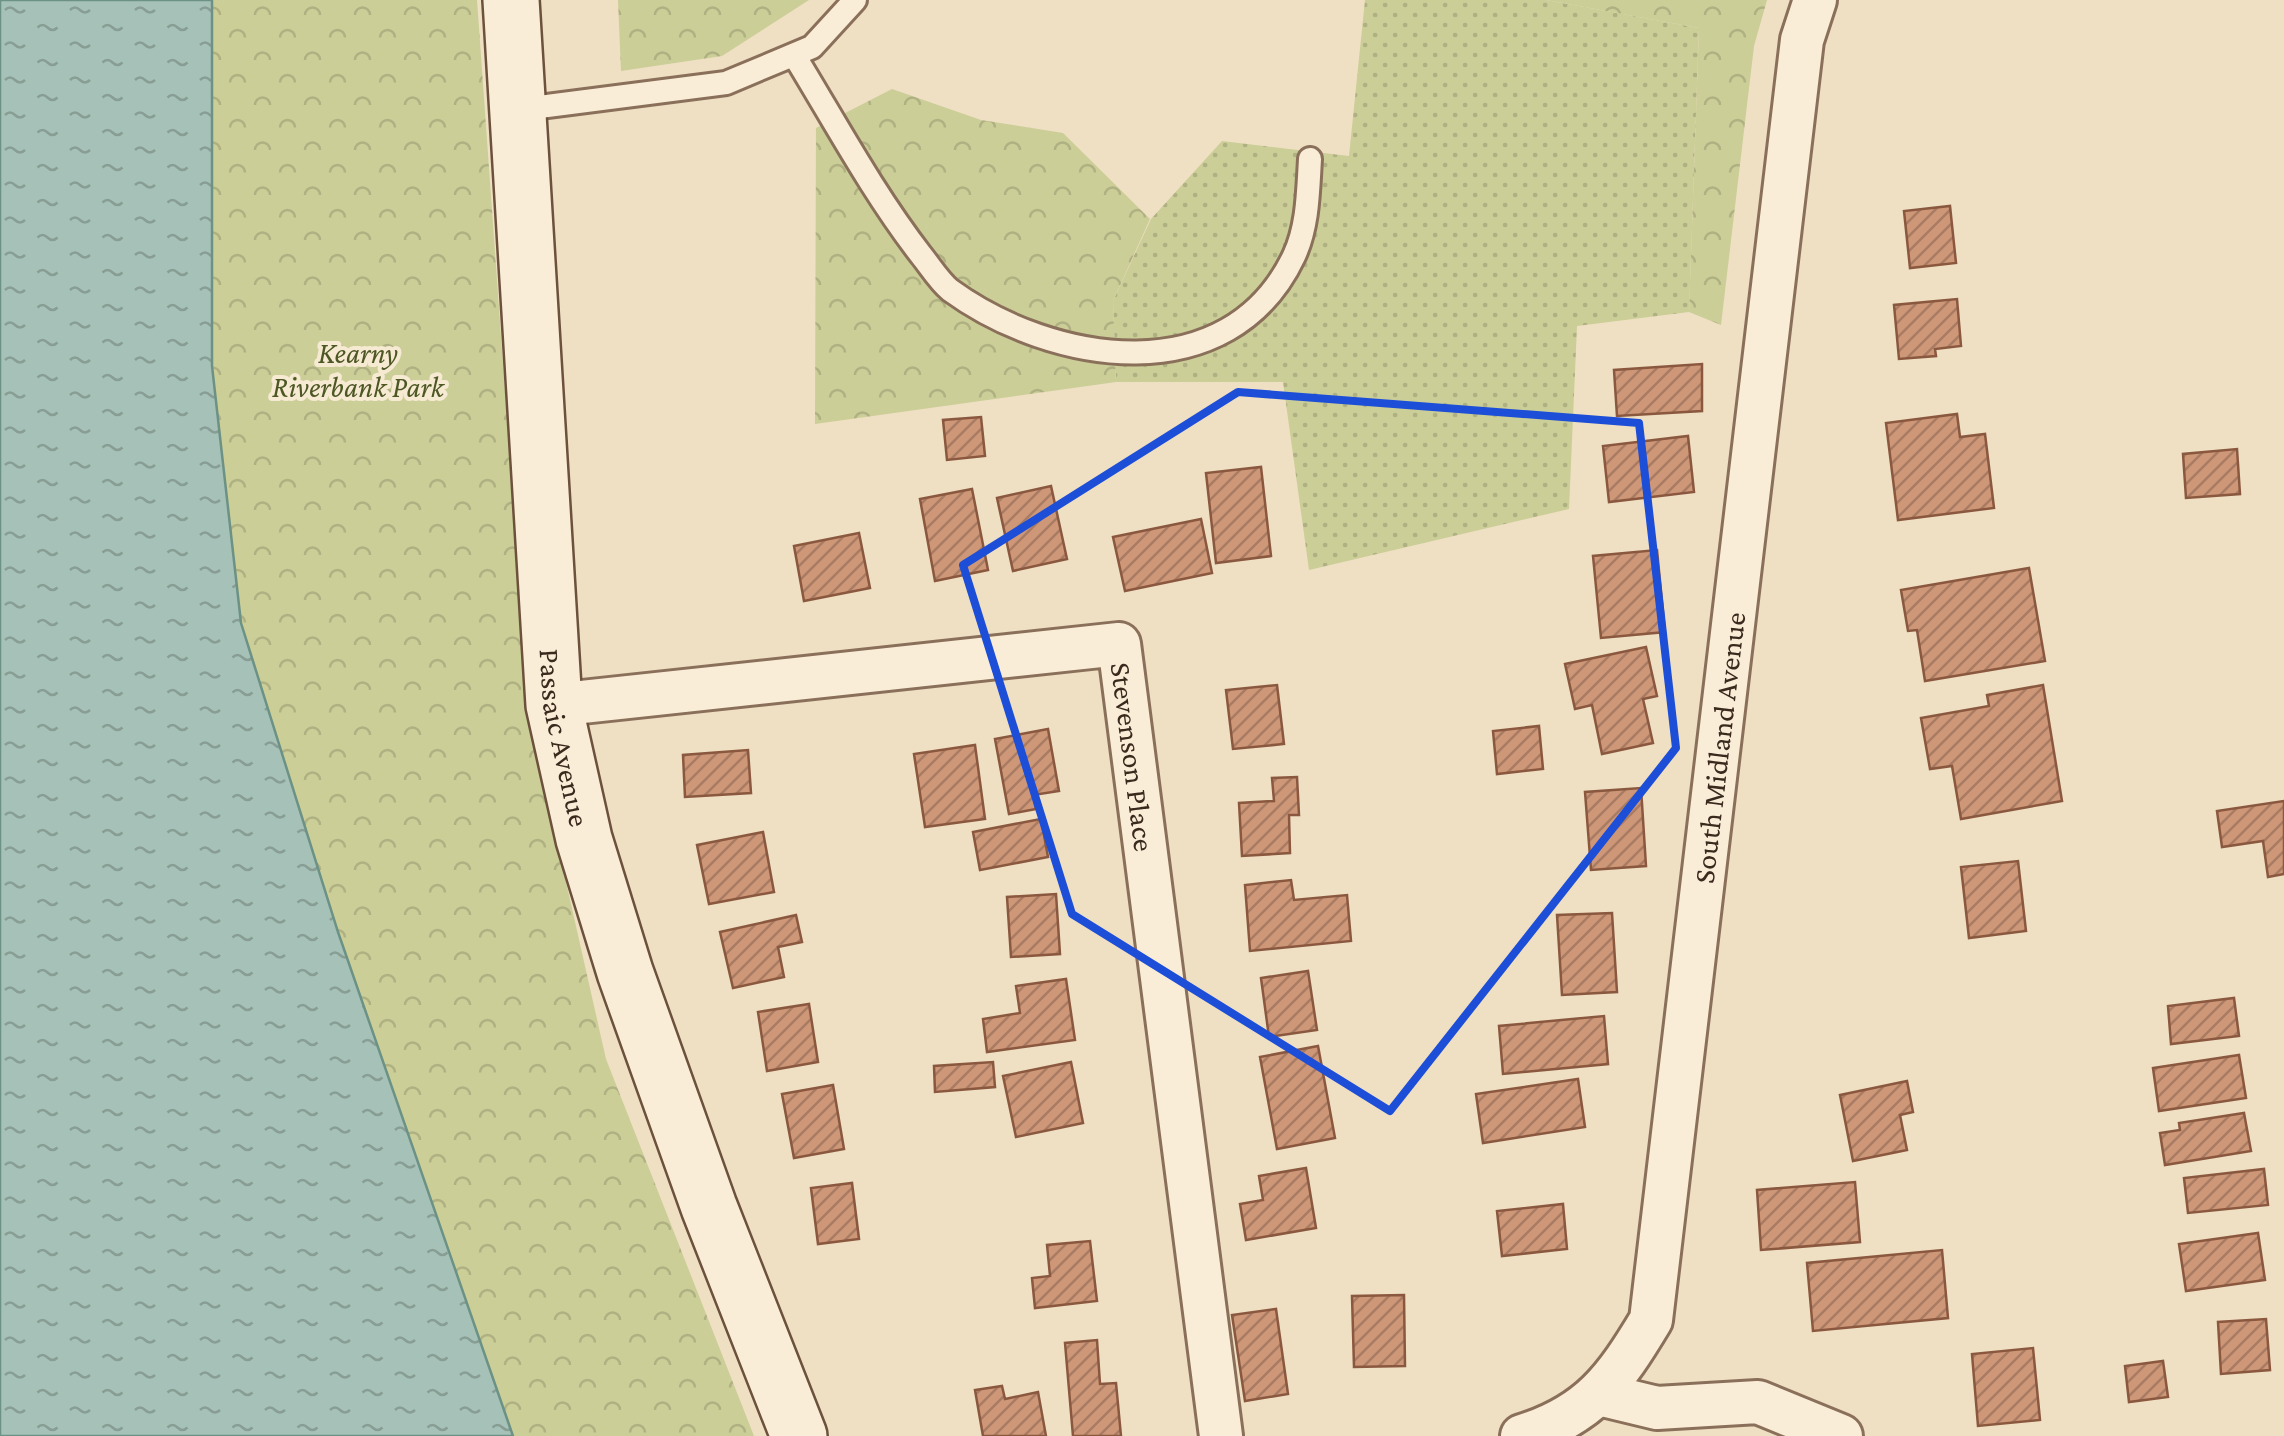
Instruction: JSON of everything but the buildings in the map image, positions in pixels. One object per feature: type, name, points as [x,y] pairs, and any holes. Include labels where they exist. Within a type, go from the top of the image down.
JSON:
[{"type":"main road","name":"Passaic Avenue","points":[[510,0],[554,705],[584,839],[626,972],[709,1207],[799,1436]]},
{"type":"street","name":"South Midland Avenue","points":[[1522,1436],[1562,1423],[1600,1394],[1650,1320],[1802,40],[1814,0]]},
{"type":"street","name":"Stevenson Place","points":[[554,705],[1119,644],[1221,1436]]},
{"type":"street","points":[[1600,1394],[1657,1408],[1758,1402],[1840,1436]]},
{"type":"lane","points":[[516,110],[726,83],[812,47],[855,0]]},
{"type":"lane","points":[[794,55],[906,235],[947,288],[1051,341],[1110,353],[1180,349],[1234,330],[1272,292],[1295,254],[1308,210],[1310,159]]},
{"type":"highlighted area","points":[[1238,392],[1639,423],[1676,748],[1390,1111],[1072,914],[963,565]]},
{"type":"green space","name":"Kearny Riverbank Park","points":[[212,0],[477,0],[528,714],[606,1059],[754,1436],[513,1436],[338,932],[241,623],[212,366]]},
{"type":"green space","points":[[618,0],[809,0],[722,56],[621,71]]},
{"type":"green space","points":[[1365,0],[1546,0],[1699,28],[1689,312],[1577,326],[1569,509],[1309,570],[1283,382],[1116,382],[1113,301],[1151,219],[1222,141],[1349,156]]},
{"type":"green space","points":[[1546,0],[1767,0],[1754,46],[1721,325],[1689,312],[1699,28]]},
{"type":"green space","points":[[892,89],[981,120],[1063,133],[1150,219],[1113,301],[1116,382],[815,424],[816,128]]},
{"type":"water","points":[[0,0],[212,0],[212,366],[241,623],[338,932],[513,1436],[0,1436]]}]
